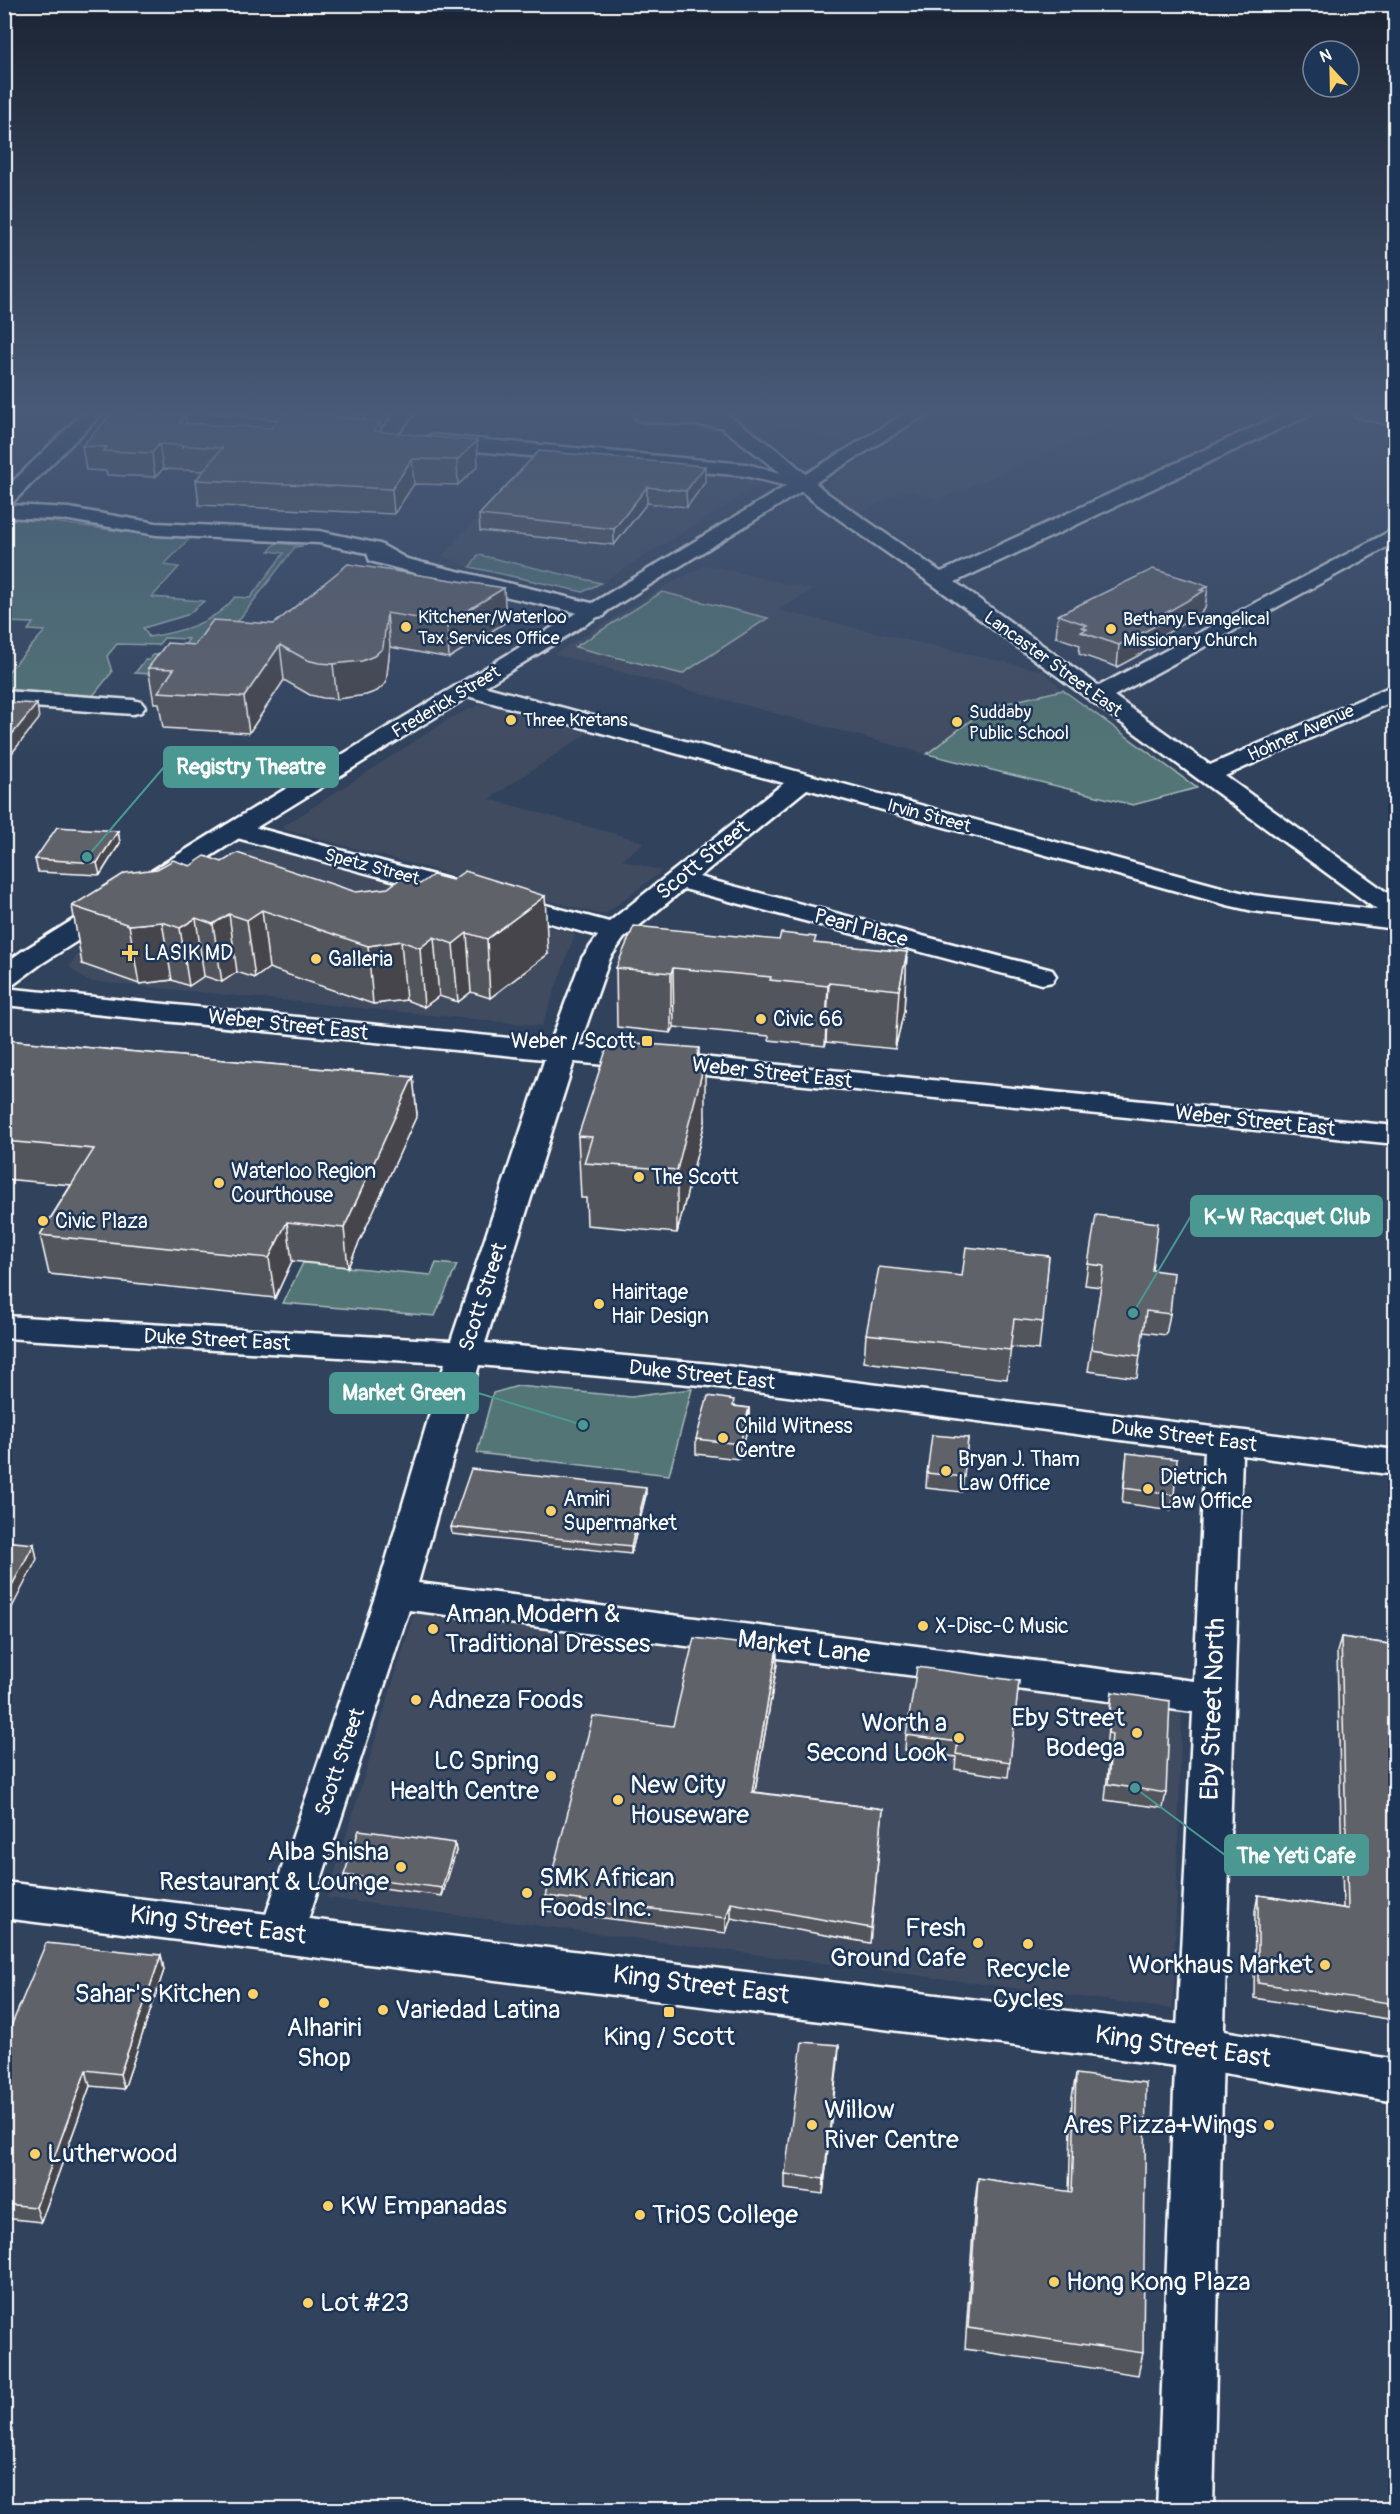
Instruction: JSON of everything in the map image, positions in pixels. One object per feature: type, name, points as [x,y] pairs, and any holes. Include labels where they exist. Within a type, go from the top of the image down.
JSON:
[{"type":"street","points":[[161,529],[319,537],[352,544],[368,554],[478,584],[596,611]]},
{"type":"street","name":"Frederick Street","points":[[4,978],[31,958],[235,830],[730,529]]},
{"type":"street","name":"Lancaster Street East","points":[[868,529],[1395,912]]},
{"type":"street","points":[[940,581],[1050,529]]},
{"type":"street","points":[[1097,696],[1395,534]]},
{"type":"street","name":"Irvin Street","points":[[468,689],[1253,903],[1395,921]]},
{"type":"street","name":"Hohner Avenue","points":[[1206,776],[1395,691]]},
{"type":"street","points":[[4,698],[133,707]]},
{"type":"street","name":"Scott Street","points":[[282,1932],[395,1594],[465,1353],[562,1052],[596,958],[614,932],[802,781]]},
{"type":"street","name":"Spetz Street","points":[[235,830],[614,932]]},
{"type":"street","name":"Pearl Place","points":[[680,880],[1042,976]]},
{"type":"street","name":"Weber Street East","points":[[4,996],[1395,1135]]},
{"type":"street","name":"Duke Street East","points":[[4,1327],[465,1353],[765,1381],[1224,1442],[1395,1462]]},
{"type":"street","name":"Eby Street North","points":[[1185,2510],[1200,2048],[1224,1442]]},
{"type":"street","name":"Market Lane","points":[[395,1594],[1213,1700]]},
{"type":"street","name":"King Street East","points":[[4,1900],[282,1932],[1200,2048],[1395,2081]]},
{"type":"shaded area","points":[[466,529],[688,529],[601,583],[479,555],[470,567],[442,556]]},
{"type":"shaded area","name":"Suddaby Public School","points":[[706,565],[813,590],[778,610],[1043,671],[1063,690],[1197,788],[1133,805],[927,754],[554,654],[669,584]]},
{"type":"shaded area","points":[[488,704],[589,732],[489,799],[644,842],[622,860],[662,871],[606,913],[599,914],[283,829],[284,826],[449,719],[476,706]]},
{"type":"shaded area","points":[[272,848],[575,934],[542,1026],[87,981],[69,967],[76,956],[121,930],[239,854],[256,849]]},
{"type":"shaded area","points":[[417,1604],[1182,1706],[1173,2009],[327,1898]]},
{"type":"green space","points":[[6,529],[106,529],[192,536],[164,565],[179,567],[152,597],[204,601],[187,615],[143,628],[149,637],[185,629],[207,620],[227,606],[235,597],[250,598],[284,553],[269,551],[276,543],[303,546],[295,547],[225,638],[173,675],[135,673],[145,660],[158,655],[163,648],[181,650],[189,639],[164,638],[158,645],[117,644],[107,656],[112,672],[92,697],[5,691],[5,675],[45,631],[28,630],[33,623],[5,622]]},
{"type":"green space","points":[[478,555],[601,583],[583,592],[470,567]]},
{"type":"green space","points":[[662,592],[768,618],[682,674],[575,647]]},
{"type":"green space","points":[[1063,690],[1197,788],[1133,805],[927,754],[979,714],[1002,704]]},
{"type":"green space","points":[[303,1263],[431,1275],[436,1263],[457,1265],[435,1316],[283,1303]]},
{"type":"green space","points":[[518,1386],[631,1397],[692,1389],[669,1475],[477,1453],[493,1393]]},
{"type":"building","points":[[348,564],[504,588],[447,623],[387,613],[383,648],[374,656],[362,661],[319,663],[307,660],[280,645],[244,697],[158,692],[174,669],[148,668],[167,643],[195,645],[213,620],[274,624]]},
{"type":"building","points":[[1153,569],[1208,586],[1200,590],[1204,591],[1152,621],[1159,624],[1119,645],[1081,632],[1087,629],[1082,627],[1087,625],[1058,615]]},
{"type":"building","points":[[4,702],[37,704],[4,744]]},
{"type":"building","points":[[57,827],[118,831],[97,863],[35,859]]},
{"type":"building","points":[[237,853],[356,892],[388,888],[401,878],[420,884],[433,875],[452,880],[465,871],[545,896],[487,939],[467,933],[453,944],[434,937],[420,948],[401,941],[368,946],[262,910],[247,920],[229,914],[213,924],[196,918],[180,928],[162,922],[129,925],[72,906],[125,873],[157,869],[173,860],[190,866],[205,856],[222,862]]},
{"type":"building","points":[[634,926],[779,940],[781,933],[816,937],[814,943],[907,952],[899,990],[829,983],[828,986],[770,980],[771,977],[673,968],[671,973],[616,968]]},
{"type":"building","name":"Waterloo Region Courthouse","points":[[4,1040],[413,1077],[344,1228],[287,1222],[269,1258],[40,1235],[94,1149],[4,1141]]},
{"type":"building","points":[[609,1041],[699,1048],[696,1060],[705,1061],[677,1170],[584,1163],[592,1137],[578,1136]]},
{"type":"building","points":[[1096,1215],[1158,1223],[1152,1270],[1174,1273],[1170,1314],[1146,1311],[1140,1356],[1091,1349],[1104,1266],[1088,1264]]},
{"type":"building","points":[[966,1247],[1049,1256],[1043,1322],[1014,1319],[1010,1350],[866,1334],[879,1267],[962,1276]]},
{"type":"building","points":[[708,1396],[734,1400],[733,1406],[749,1408],[740,1444],[696,1439]]},
{"type":"building","name":"Bryan J. Tham Law Office","points":[[932,1435],[968,1438],[964,1477],[927,1473]]},
{"type":"building","points":[[1127,1453],[1177,1459],[1174,1495],[1124,1488]]},
{"type":"building","name":"Amiri Supermarket","points":[[471,1469],[646,1488],[631,1546],[451,1527]]},
{"type":"building","points":[[4,1541],[34,1544],[4,1600]]},
{"type":"building","points":[[1341,1637],[1395,1645],[1395,2004],[1258,1983],[1258,1895],[1348,1909]]},
{"type":"building","points":[[694,1638],[777,1648],[752,1792],[883,1809],[871,1928],[731,1903],[726,1918],[546,1896],[593,1716],[673,1726]]},
{"type":"building","name":"Worth a Second Look","points":[[917,1667],[1019,1681],[1010,1762],[956,1754],[958,1742],[906,1735]]},
{"type":"building","points":[[1112,1692],[1170,1701],[1166,1793],[1108,1784],[1112,1734],[1108,1733]]},
{"type":"building","name":"Alba Shisha Restaurant & Lounge","points":[[359,1830],[455,1843],[442,1888],[344,1875]]},
{"type":"building","name":"Lutherwood","points":[[46,1943],[161,1955],[120,2074],[86,2070],[36,2207],[4,2204],[4,2043]]},
{"type":"building","name":"Willow River Centre","points":[[802,2042],[839,2045],[824,2179],[785,2174]]},
{"type":"building","name":"Hong Kong Plaza","points":[[1076,2074],[1146,2083],[1143,2353],[968,2328],[978,2178],[1072,2192]]},
{"type":"place","name":"Kitchener/Waterloo Tax Services Office","points":[[406,627]]},
{"type":"place","name":"Bethany Evangelical Missionary Church","points":[[1111,629]]},
{"type":"place","name":"Three Kretans","points":[[511,720]]},
{"type":"place","name":"Suddaby Public School","points":[[957,722]]},
{"type":"place","name":"Registry Theatre","points":[[87,857]]},
{"type":"place","name":"LASIK MD","points":[[130,953]]},
{"type":"place","name":"Galleria","points":[[316,959]]},
{"type":"place","name":"Civic 66","points":[[761,1019]]},
{"type":"place","name":"Weber / Scott","points":[[647,1041]]},
{"type":"place","name":"The Scott","points":[[639,1177]]},
{"type":"place","name":"Waterloo Region Courthouse","points":[[219,1183]]},
{"type":"place","name":"Civic Plaza","points":[[43,1221]]},
{"type":"place","name":"Hairitage Hair Design","points":[[599,1304]]},
{"type":"place","name":"K-W Racquet Club","points":[[1133,1313]]},
{"type":"place","name":"Market Green","points":[[583,1425]]},
{"type":"place","name":"Child Witness Centre","points":[[723,1438]]},
{"type":"place","name":"Bryan J. Tham Law Office","points":[[946,1471]]},
{"type":"place","name":"Dietrich Law Office","points":[[1148,1489]]},
{"type":"place","name":"Amiri Supermarket","points":[[551,1511]]},
{"type":"place","name":"X-Disc-C Music","points":[[923,1626]]},
{"type":"place","name":"Aman Modern & Traditional Dresses","points":[[433,1629]]},
{"type":"place","name":"Adneza Foods","points":[[416,1700]]},
{"type":"place","name":"Eby Street Bodega","points":[[1137,1733]]},
{"type":"place","name":"Worth a Second Look","points":[[959,1738]]},
{"type":"place","name":"LC Spring Health Centre","points":[[551,1776]]},
{"type":"place","name":"The Yeti Cafe","points":[[1135,1788]]},
{"type":"place","name":"New City Houseware","points":[[618,1800]]},
{"type":"place","name":"Alba Shisha Restaurant & Lounge","points":[[401,1867]]},
{"type":"place","name":"SMK African Foods Inc.","points":[[527,1893]]},
{"type":"place","name":"Fresh Ground Cafe","points":[[978,1943]]},
{"type":"place","name":"Recycle Cycles","points":[[1028,1944]]},
{"type":"place","name":"Workhaus Market","points":[[1325,1965]]},
{"type":"place","name":"Sahar's Kitchen","points":[[253,1994]]},
{"type":"place","name":"Alhariri Shop","points":[[324,2003]]},
{"type":"place","name":"Variedad Latina","points":[[383,2010]]},
{"type":"place","name":"King / Scott","points":[[669,2012]]},
{"type":"place","name":"Willow River Centre","points":[[812,2125]]},
{"type":"place","name":"Ares Pizza+Wings","points":[[1269,2125]]},
{"type":"place","name":"Lutherwood","points":[[35,2154]]},
{"type":"place","name":"KW Empanadas","points":[[328,2206]]},
{"type":"place","name":"TriOS College","points":[[640,2215]]},
{"type":"place","name":"Hong Kong Plaza","points":[[1054,2282]]},
{"type":"place","name":"Lot #23","points":[[308,2303]]}]
